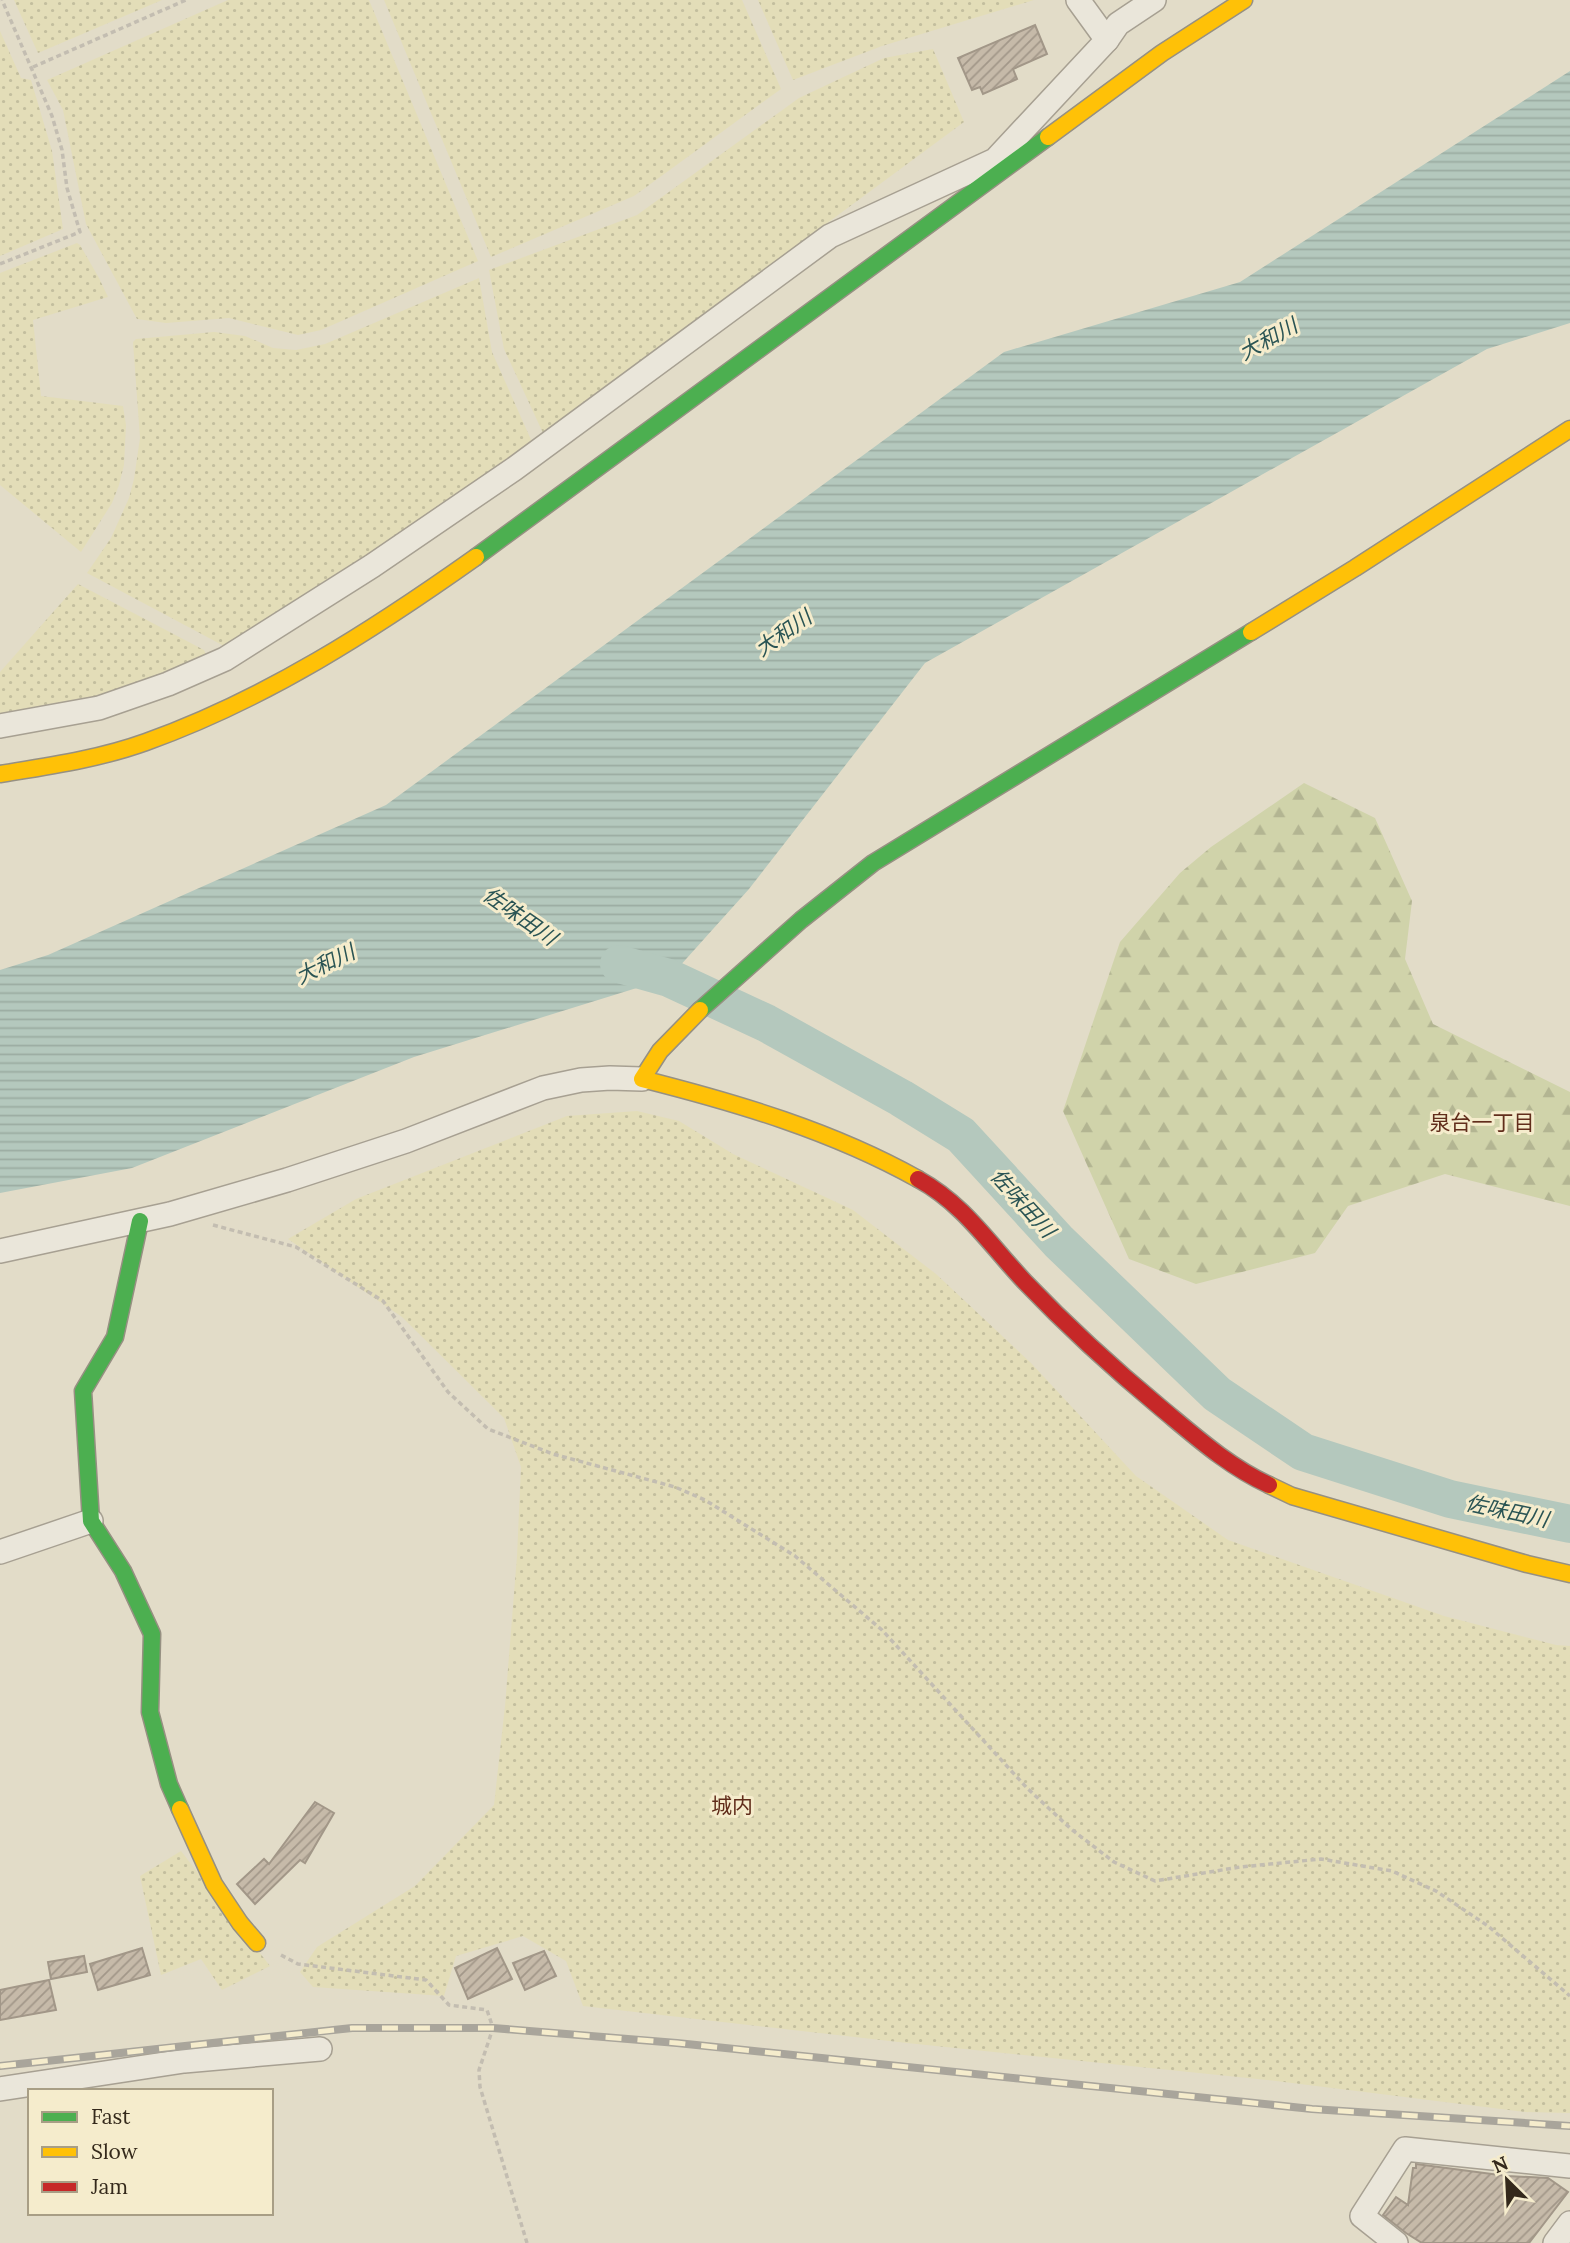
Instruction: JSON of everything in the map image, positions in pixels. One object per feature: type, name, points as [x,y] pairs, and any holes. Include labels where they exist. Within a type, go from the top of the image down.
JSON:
[{"type":"street","points":[[1079,0],[1107,40]]},
{"type":"street","points":[[0,726],[99,708],[168,684],[225,659],[372,566],[514,469],[830,236],[1000,165],[1118,24],[1154,0]]},
{"type":"street","points":[[0,774],[72,764],[139,745],[206,720],[281,684],[429,590],[525,523],[1000,165],[1244,0]]},
{"type":"street","points":[[642,1079],[653,1057],[669,1038],[844,884],[905,842],[1355,568],[1570,429]]},
{"type":"street","points":[[0,1251],[140,1221],[274,1184],[357,1158],[543,1088],[610,1077],[642,1079],[710,1096],[841,1140],[929,1185],[975,1223],[1024,1281],[1112,1367],[1218,1456],[1252,1477],[1292,1496],[1570,1574]]},
{"type":"street","points":[[140,1221],[115,1337],[83,1391],[91,1521],[123,1571],[152,1634],[150,1712],[169,1784],[214,1884],[257,1943]]},
{"type":"street","points":[[0,1552],[91,1521]]},
{"type":"street","points":[[0,2089],[184,2061],[320,2049]]},
{"type":"street","points":[[1396,2243],[1362,2216],[1405,2149],[1570,2166]]},
{"type":"street","points":[[1555,2243],[1570,2223]]},
{"type":"path","points":[[0,264],[80,232],[66,188],[62,150],[52,116],[2,0]]},
{"type":"path","points":[[33,67],[186,0]]},
{"type":"path","points":[[208,1224],[296,1247],[383,1301],[448,1392],[488,1429],[554,1454],[675,1487],[705,1500],[794,1556],[882,1630],[1027,1788],[1071,1829],[1114,1862],[1155,1881],[1240,1867],[1321,1859],[1392,1871],[1436,1891],[1488,1926],[1570,1996]]},
{"type":"path","points":[[257,1943],[298,1964],[426,1980],[449,2005],[487,2010],[493,2028],[479,2070],[480,2087],[527,2243]]},
{"type":"shaded area","points":[[14,0],[162,0],[38,53]]},
{"type":"shaded area","points":[[228,0],[369,0],[478,261],[321,330],[298,335],[229,318],[166,323],[137,319],[86,224],[63,110],[47,80]]},
{"type":"shaded area","points":[[384,0],[742,0],[781,89],[634,196],[491,257]]},
{"type":"shaded area","points":[[758,0],[1034,0],[882,46],[793,80]]},
{"type":"shaded area","points":[[0,31],[21,78],[31,80],[52,151],[63,229],[0,256]]},
{"type":"shaded area","points":[[933,49],[964,122],[543,433],[504,349],[489,270],[637,215],[799,98],[884,58]]},
{"type":"shaded area","points":[[77,243],[108,297],[33,320],[41,396],[123,406],[126,425],[124,465],[119,485],[112,503],[81,552],[0,485],[0,273]]},
{"type":"shaded area","points":[[479,278],[492,352],[532,442],[391,541],[224,646],[87,573],[111,538],[129,498],[134,479],[140,438],[133,342],[136,339],[214,332],[245,336],[273,348],[296,350],[325,344]]},
{"type":"shaded area","points":[[78,584],[204,650],[206,655],[148,683],[75,703],[0,716],[0,672]]},
{"type":"shaded area","points":[[637,1111],[679,1121],[733,1154],[853,1210],[936,1274],[1031,1363],[1136,1476],[1228,1540],[1444,1616],[1556,1645],[1570,1646],[1570,2113],[1525,2112],[1267,2080],[583,2006],[566,1961],[523,1936],[456,1956],[444,1996],[313,1987],[300,1972],[317,1947],[415,1886],[494,1805],[517,1556],[521,1467],[504,1418],[402,1317],[288,1239],[356,1199],[567,1116]]},
{"type":"shaded area","points":[[181,1851],[270,1966],[222,1990],[201,1959],[161,1975],[140,1876]]},
{"type":"green space","points":[[1304,783],[1375,818],[1412,901],[1405,959],[1433,1024],[1570,1092],[1570,1206],[1445,1174],[1348,1206],[1315,1253],[1196,1284],[1129,1259],[1063,1111],[1120,942],[1180,873],[1211,847]]},
{"type":"water","name":"大和川","points":[[1570,71],[1570,323],[1487,349],[925,663],[749,889],[669,978],[414,1057],[132,1168],[0,1193],[0,970],[48,955],[386,805],[1004,352],[1240,282]]},
{"type":"building","points":[[1035,25],[1047,54],[1013,69],[1017,79],[983,94],[980,87],[972,90],[958,58]]},
{"type":"building","points":[[315,1802],[334,1813],[305,1863],[300,1860],[255,1904],[237,1884],[264,1859],[269,1864]]},
{"type":"building","points":[[142,1948],[150,1975],[98,1990],[90,1964]]},
{"type":"building","points":[[497,1948],[512,1979],[468,1999],[455,1968]]},
{"type":"building","points":[[544,1951],[556,1976],[525,1990],[513,1963]]},
{"type":"building","points":[[84,1956],[87,1972],[51,1979],[48,1962]]},
{"type":"building","points":[[49,1980],[56,2010],[0,2020],[0,1990]]},
{"type":"building","points":[[1416,2164],[1507,2176],[1548,2178],[1568,2192],[1529,2243],[1422,2243],[1383,2215],[1396,2197],[1408,2205],[1413,2168],[1416,2168]]},
{"type":"waterway","name":"佐味田川","points":[[619,964],[669,978],[766,1023],[901,1098],[961,1135],[1059,1242],[1217,1394],[1303,1452],[1450,1499],[1570,1524]]},
{"type":"railway","points":[[0,2066],[352,2028],[493,2028],[677,2043],[1312,2109],[1570,2126]]},
{"type":"traffic: fast","points":[[476,557],[1048,137]]},
{"type":"traffic: fast","points":[[700,1010],[801,920],[873,863],[1251,632]]},
{"type":"traffic: fast","points":[[140,1221],[115,1337],[83,1391],[91,1521],[123,1571],[152,1634],[150,1712],[169,1784],[180,1809]]},
{"type":"traffic: slow","points":[[1048,137],[1162,53],[1244,0]]},
{"type":"traffic: slow","points":[[1251,632],[1570,429]]},
{"type":"traffic: slow","points":[[0,774],[128,748],[234,705],[358,636],[476,557]]},
{"type":"traffic: slow","points":[[700,1010],[660,1051],[642,1079],[783,1120],[852,1146],[918,1179]]},
{"type":"traffic: slow","points":[[1269,1485],[1292,1496],[1570,1574]]},
{"type":"traffic: slow","points":[[180,1809],[214,1884],[257,1943]]},
{"type":"traffic: jam","points":[[918,1179],[963,1213],[1041,1299],[1126,1378],[1213,1450],[1269,1485]]},
{"type":"district","name":"泉台一丁目","points":[[1482,1122]]},
{"type":"district","name":"城内","points":[[732,1805]]}]
